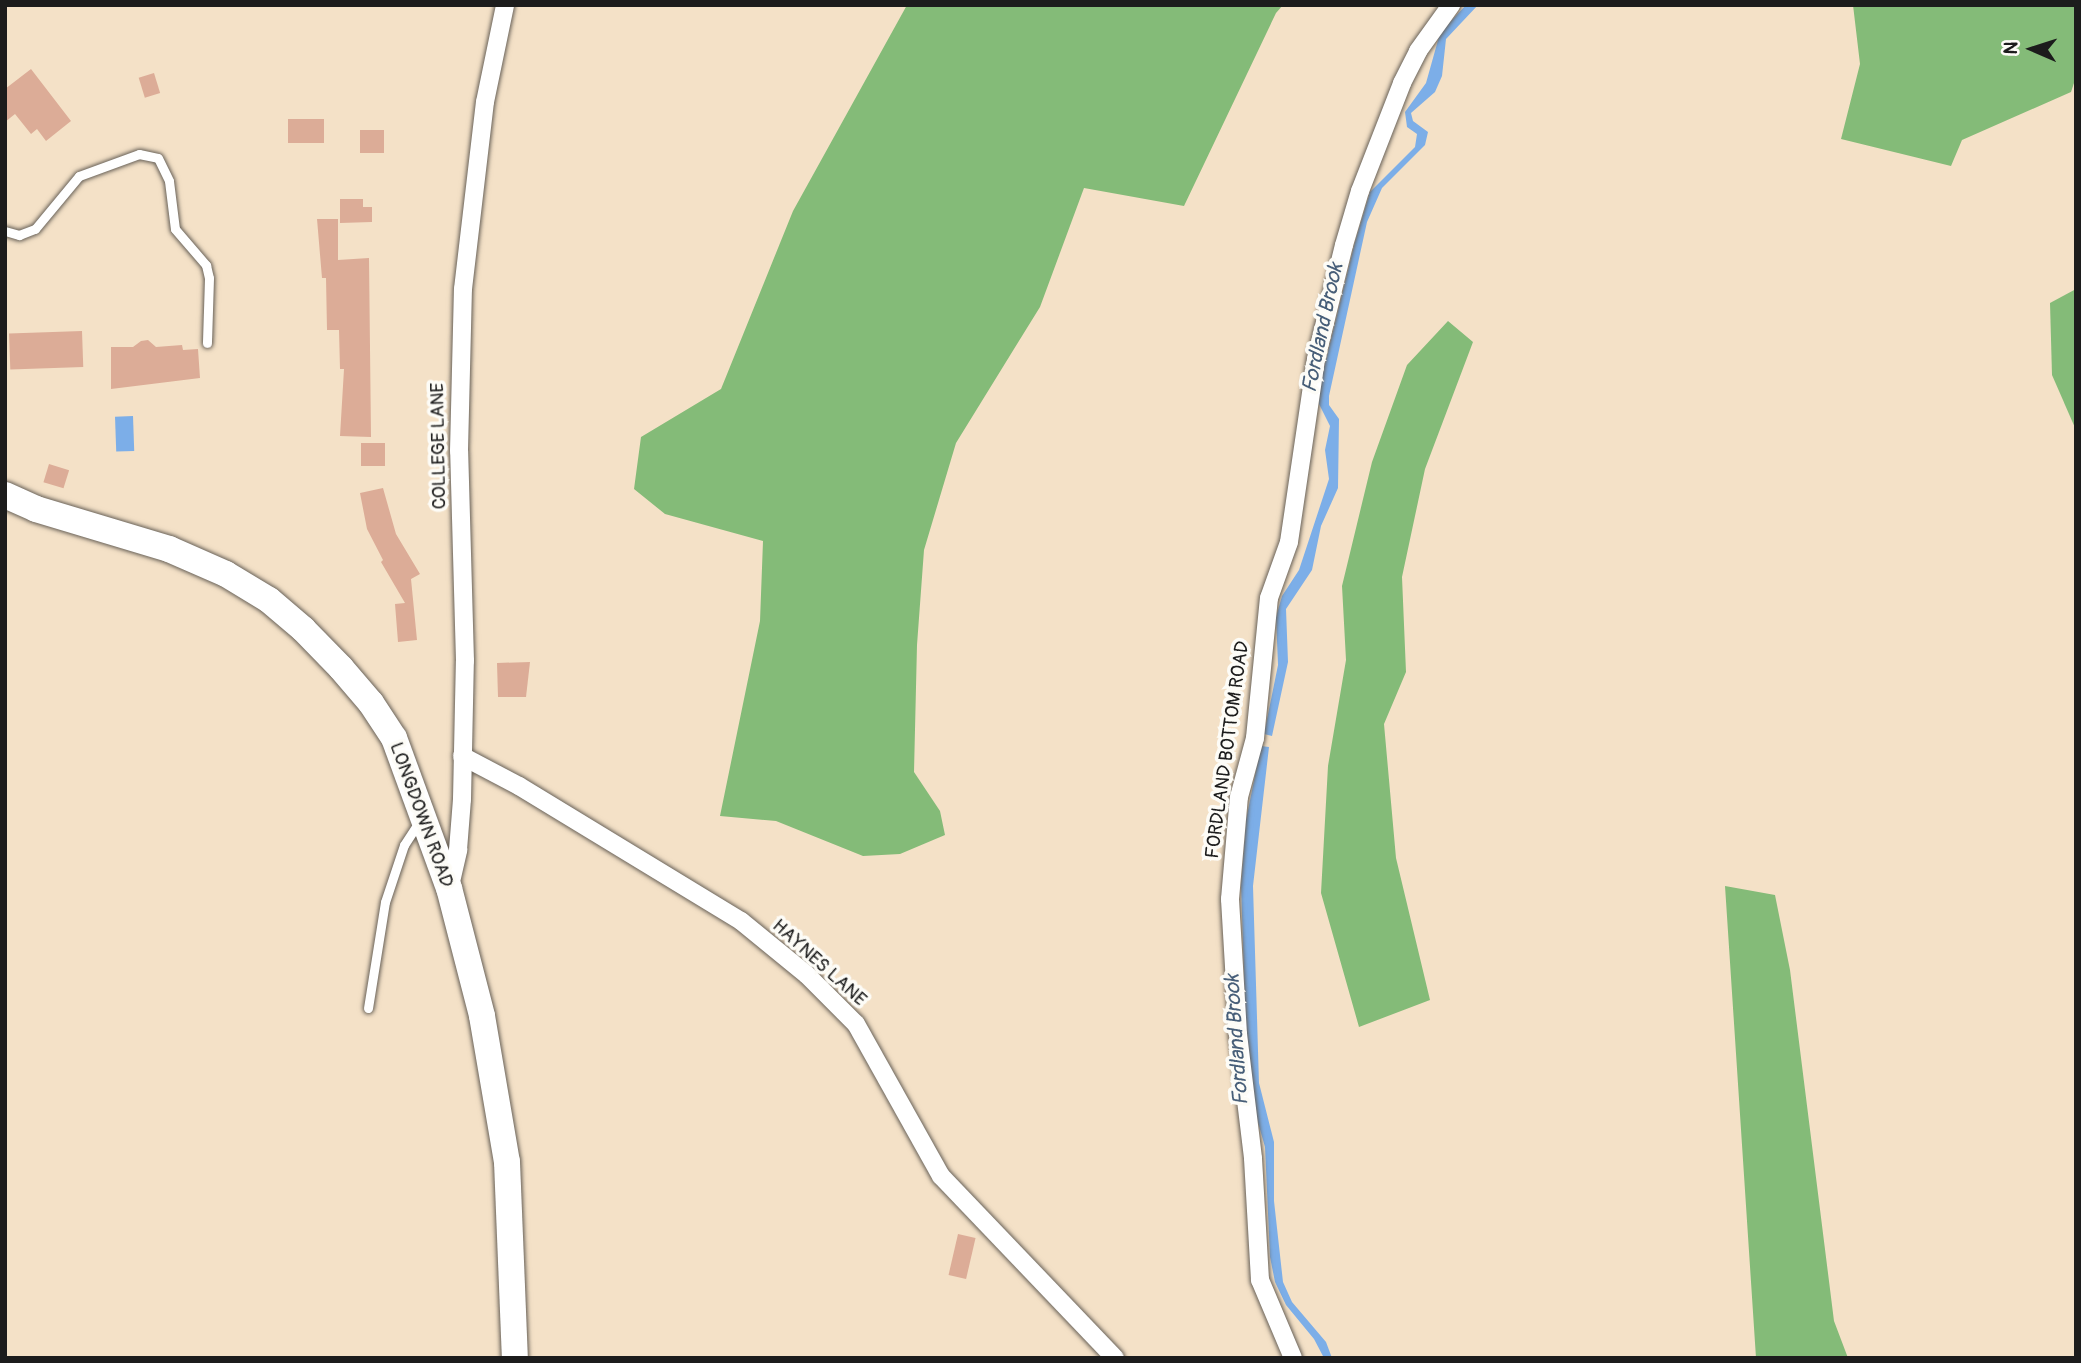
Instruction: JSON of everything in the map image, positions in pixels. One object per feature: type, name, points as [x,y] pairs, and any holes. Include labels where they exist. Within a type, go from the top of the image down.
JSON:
[{"type":"main road","name":"LONGDOWN ROAD","points":[[5,495],[36,509],[169,549],[226,574],[269,600],[303,629],[371,703],[404,758],[449,888],[482,1016],[507,1162],[515,1358]]},
{"type":"street","name":"COLLEGE LANE","points":[[449,888],[458,850],[463,756],[465,661],[459,366],[463,289],[485,102],[505,5]]},
{"type":"street","name":"FORDLAND BOTTOM ROAD","points":[[1293,1358],[1260,1280],[1253,1158],[1238,1034],[1230,899],[1239,797],[1255,738],[1269,598],[1291,530],[1316,359],[1343,246],[1360,191],[1402,83],[1418,51],[1451,5]]},
{"type":"street","name":"HAYNES LANE","points":[[463,756],[519,786],[741,921],[807,975],[856,1024],[941,1176],[1115,1358]]},
{"type":"lane","points":[[5,231],[19,235],[35,229],[79,176],[139,154],[158,158],[169,181],[175,229],[206,265],[209,278],[207,344]]},
{"type":"lane","points":[[368,1008],[384,902],[404,845],[424,814]]},
{"type":"green space","points":[[907,5],[1283,5],[1276,13],[1184,206],[1084,188],[1040,307],[956,443],[924,550],[917,645],[914,772],[940,811],[945,835],[900,854],[863,856],[776,821],[720,816],[760,621],[763,541],[665,514],[634,489],[641,437],[721,389],[793,211]]},
{"type":"green space","points":[[1853,5],[2076,5],[2076,77],[2071,92],[1962,140],[1951,166],[1841,139],[1860,64]]},
{"type":"green space","points":[[2076,289],[2076,430],[2052,375],[2050,303]]},
{"type":"green space","points":[[1448,321],[1473,342],[1425,469],[1402,577],[1406,672],[1384,724],[1396,858],[1430,1000],[1359,1027],[1321,893],[1328,766],[1346,660],[1342,586],[1372,462],[1407,365]]},
{"type":"green space","points":[[1725,886],[1775,895],[1790,970],[1834,1321],[1848,1358],[1756,1358]]},
{"type":"water","points":[[1466,5],[1478,5],[1446,39],[1442,76],[1435,92],[1411,113],[1413,121],[1428,132],[1425,145],[1382,188],[1367,222],[1329,396],[1329,405],[1339,419],[1338,488],[1321,526],[1312,570],[1286,609],[1288,662],[1272,736],[1264,734],[1278,665],[1276,617],[1282,596],[1299,570],[1329,479],[1325,450],[1330,426],[1319,404],[1320,384],[1355,242],[1370,192],[1415,147],[1417,134],[1407,127],[1405,112],[1426,83],[1440,33]]},
{"type":"water","points":[[133,416],[134,451],[116,452],[115,417]]},
{"type":"water","points":[[1261,746],[1269,747],[1253,886],[1259,1083],[1274,1142],[1274,1201],[1283,1282],[1292,1302],[1326,1342],[1332,1358],[1324,1358],[1314,1339],[1286,1305],[1275,1282],[1270,1257],[1265,1147],[1253,1105],[1247,1066],[1241,885],[1246,820]]},
{"type":"building","points":[[31,69],[71,121],[46,141],[37,129],[31,134],[15,114],[5,122],[5,89]]},
{"type":"building","points":[[154,73],[160,93],[145,98],[139,78]]},
{"type":"building","points":[[288,119],[324,119],[324,143],[288,143]]},
{"type":"building","points":[[360,130],[384,130],[384,153],[360,153]]},
{"type":"building","points":[[340,199],[363,199],[363,207],[372,207],[372,222],[340,223]]},
{"type":"building","points":[[317,219],[338,219],[338,260],[369,258],[371,437],[340,436],[344,369],[340,369],[339,330],[327,330],[326,278],[322,278]]},
{"type":"building","points":[[82,331],[83,367],[10,370],[9,334]]},
{"type":"building","points":[[148,340],[156,347],[182,345],[183,350],[198,349],[200,378],[111,389],[111,347],[133,347]]},
{"type":"building","points":[[361,443],[385,443],[385,466],[361,466]]},
{"type":"building","points":[[49,464],[69,470],[64,488],[43,482]]},
{"type":"building","points":[[383,488],[396,534],[420,574],[411,579],[417,640],[398,642],[395,604],[405,603],[381,562],[383,560],[367,529],[360,493]]},
{"type":"building","points":[[530,662],[526,697],[498,697],[497,663]]},
{"type":"building","points":[[958,1234],[976,1238],[966,1279],[949,1275]]},
{"type":"water label","name":"Fordland Brook","points":[[1323,328]]},
{"type":"water label","name":"Fordland Brook","points":[[1237,1040]]}]
